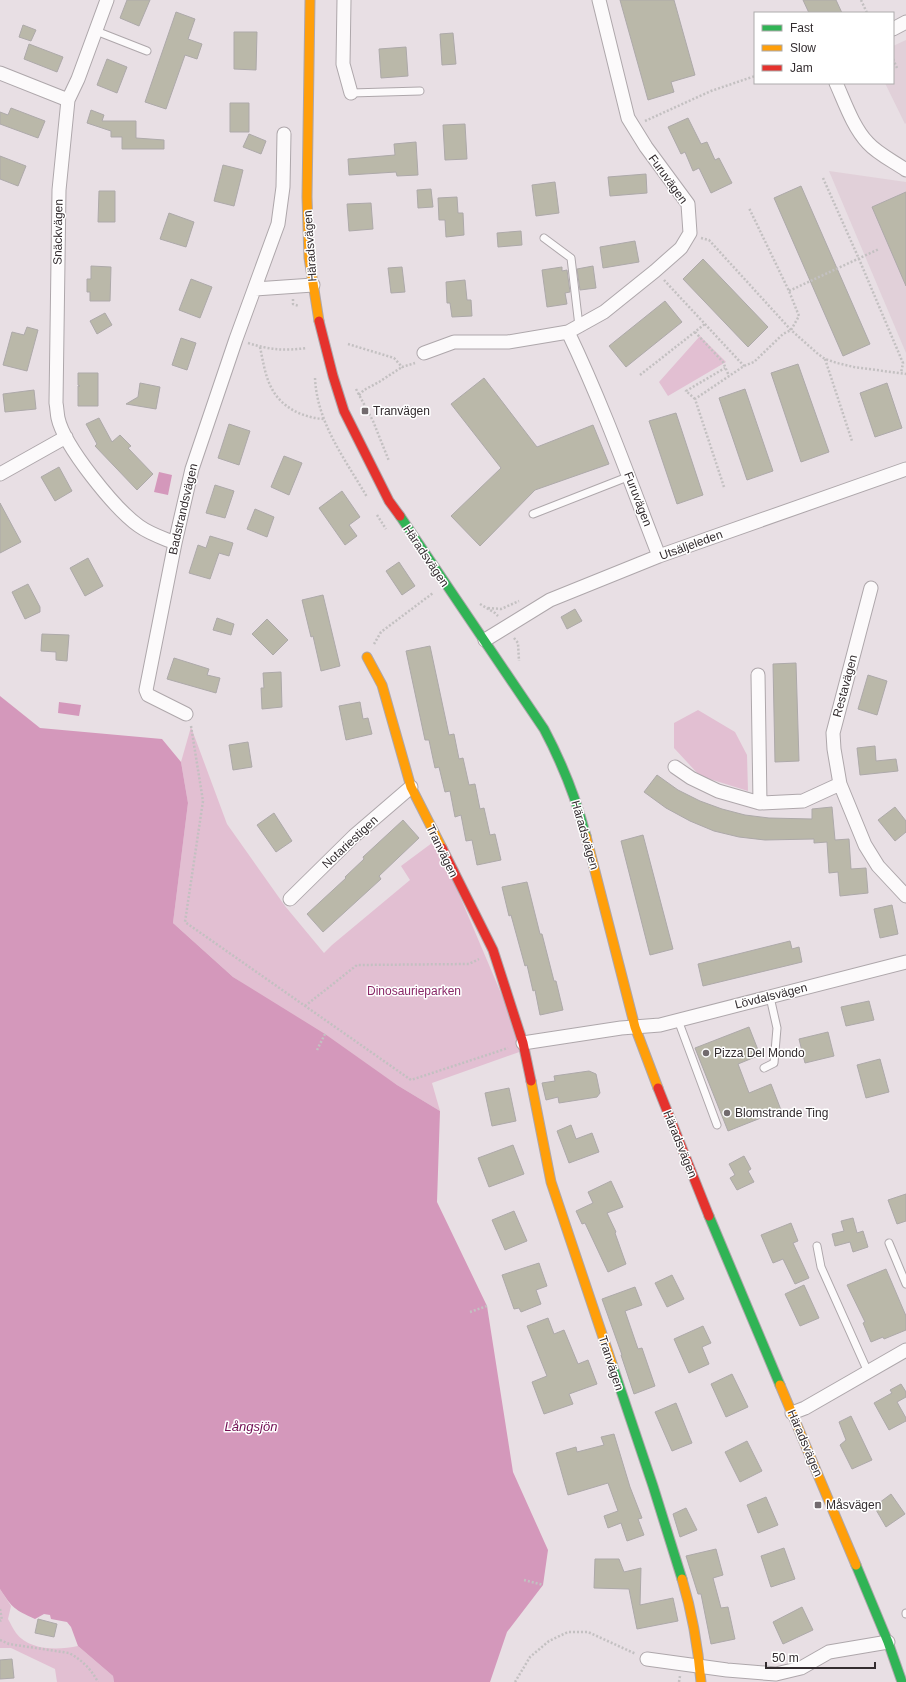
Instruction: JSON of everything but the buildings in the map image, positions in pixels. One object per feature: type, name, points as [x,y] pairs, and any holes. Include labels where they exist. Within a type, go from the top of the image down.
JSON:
[{"type":"street","name":"Snäckvägen","points":[[107,0],[78,79],[68,100],[59,190],[56,402],[58,419],[66,438],[108,497],[126,515],[150,533],[175,542]]},
{"type":"street","name":"Häradsvägen","points":[[310,0],[307,197],[309,258],[317,312],[333,376],[344,411],[389,501],[485,640],[544,729],[569,779],[587,837],[635,1027],[664,1106],[888,1642],[902,1682]]},
{"type":"street","points":[[344,0],[343,64],[351,93]]},
{"type":"street","name":"Furuvägen","points":[[598,0],[628,118],[646,147],[688,204],[690,233]]},
{"type":"street","points":[[894,28],[906,22]]},
{"type":"street","points":[[0,73],[68,100]]},
{"type":"street","points":[[836,84],[860,132],[867,142],[874,149],[906,170]]},
{"type":"street","name":"Badstrandsvägen","points":[[186,714],[148,694],[146,690],[175,542],[192,469],[236,339],[278,224],[283,187],[284,134]]},
{"type":"street","points":[[424,353],[454,342],[508,342],[574,329],[604,312],[655,271],[681,248],[690,233]]},
{"type":"street","points":[[254,289],[313,285]]},
{"type":"street","name":"Furuvägen","points":[[574,329],[584,366],[630,476],[659,556]]},
{"type":"street","points":[[0,474],[66,438]]},
{"type":"street","name":"Utsäljeleden","points":[[485,640],[550,600],[659,556],[906,469]]},
{"type":"street","name":"Restavägen","points":[[871,588],[833,733],[840,784],[865,845],[878,866],[906,896]]},
{"type":"street","name":"Tranvägen","points":[[367,657],[382,685],[411,786],[493,950],[523,1043],[551,1182],[650,1478],[682,1581],[698,1647],[701,1682]]},
{"type":"street","points":[[758,675],[760,803]]},
{"type":"street","points":[[675,767],[691,778],[718,791],[760,803],[803,800],[840,784]]},
{"type":"street","name":"Notariestigen","points":[[290,899],[354,836],[411,786]]},
{"type":"street","name":"Lövdalsvägen","points":[[635,1027],[660,1025],[906,962]]},
{"type":"street","points":[[523,1043],[635,1027]]},
{"type":"street","points":[[792,1413],[805,1408],[906,1350]]},
{"type":"street","points":[[647,1659],[776,1674],[801,1668],[829,1652],[888,1642]]},
{"type":"lane","points":[[96,31],[147,51]]},
{"type":"lane","points":[[351,93],[420,91]]},
{"type":"lane","points":[[544,238],[571,258],[574,329]]},
{"type":"lane","points":[[533,514],[630,476]]},
{"type":"lane","points":[[764,1068],[774,1063],[776,1046],[777,1028],[770,996]]},
{"type":"lane","points":[[678,1020],[717,1125]]},
{"type":"lane","points":[[889,1243],[906,1284]]},
{"type":"lane","points":[[817,1246],[821,1267],[868,1372]]},
{"type":"path","points":[[861,0],[867,12]]},
{"type":"path","points":[[894,61],[897,68]]},
{"type":"path","points":[[633,126],[711,91],[754,76]]},
{"type":"path","points":[[823,178],[903,363],[901,373]]},
{"type":"path","points":[[694,399],[744,366],[754,362],[783,334],[791,330],[799,316],[789,291],[749,208]]},
{"type":"path","points":[[690,233],[709,240],[791,330],[825,359],[854,367],[906,374]]},
{"type":"path","points":[[789,291],[879,249]]},
{"type":"path","points":[[655,271],[744,366]]},
{"type":"path","points":[[640,375],[705,324]]},
{"type":"path","points":[[695,332],[723,362],[728,376]]},
{"type":"path","points":[[236,339],[260,347],[284,351],[307,348]]},
{"type":"path","points":[[348,344],[394,358],[402,367]]},
{"type":"path","points":[[260,347],[266,374],[272,390],[277,396],[285,405],[305,416],[324,420]]},
{"type":"path","points":[[359,395],[364,390],[402,367],[425,360],[424,353]]},
{"type":"path","points":[[825,359],[852,441]]},
{"type":"path","points":[[724,487],[694,399],[686,391],[725,368]]},
{"type":"path","points":[[367,657],[381,632],[432,594]]},
{"type":"path","points":[[186,714],[191,727],[203,801],[185,922],[411,1080],[523,1043]]},
{"type":"path","points":[[305,1006],[357,965],[469,964],[493,950]]},
{"type":"path","points":[[317,1050],[325,1034]]},
{"type":"path","points":[[470,1312],[487,1306]]},
{"type":"path","points":[[524,1580],[543,1585]]},
{"type":"path","points":[[0,1609],[2,1620],[0,1621]]},
{"type":"path","points":[[515,1682],[530,1657],[549,1641],[568,1632],[588,1632],[647,1659]]},
{"type":"path","points":[[0,1640],[17,1645],[69,1653],[78,1658],[92,1671],[98,1682]]},
{"type":"shaded area","points":[[906,40],[905,124],[885,84],[894,84],[894,46]]},
{"type":"shaded area","points":[[829,171],[906,182],[906,353]]},
{"type":"green space","points":[[700,336],[726,362],[668,396],[659,382]]},
{"type":"green space","points":[[698,710],[735,732],[747,755],[748,791],[700,776],[674,748],[674,723]]},
{"type":"green space","name":"Dinosaurieparken","points":[[191,727],[227,824],[285,906],[324,953],[410,880],[401,866],[436,840],[525,1050],[432,1083],[440,1111],[397,1085],[233,977],[173,923],[188,803],[181,762]]},
{"type":"green space","points":[[0,1589],[11,1606],[8,1619],[22,1639],[28,1643],[45,1648],[78,1646],[113,1676],[114,1682],[57,1682],[55,1669],[11,1648],[0,1648]]},
{"type":"water","points":[[159,472],[172,475],[168,495],[154,492]]},
{"type":"water","name":"Långsjön","points":[[0,696],[40,728],[162,739],[181,762],[188,803],[173,923],[233,977],[325,1034],[397,1085],[440,1111],[437,1202],[487,1306],[513,1472],[548,1550],[543,1585],[507,1632],[490,1682],[114,1682],[113,1676],[78,1646],[71,1627],[67,1622],[51,1619],[50,1615],[44,1614],[35,1619],[28,1616],[14,1608],[0,1589]]},
{"type":"water","points":[[59,702],[81,705],[79,716],[58,713]]},
{"type":"traffic: fast","points":[[400,516],[544,729],[568,781],[586,836]]},
{"type":"traffic: fast","points":[[709,1216],[780,1385]]},
{"type":"traffic: fast","points":[[612,1364],[653,1486],[682,1579]]},
{"type":"traffic: fast","points":[[856,1565],[888,1642],[902,1682]]},
{"type":"traffic: slow","points":[[310,0],[307,197],[309,258],[319,321]]},
{"type":"traffic: slow","points":[[367,657],[382,685],[411,787],[442,848]]},
{"type":"traffic: slow","points":[[586,836],[635,1027],[658,1088]]},
{"type":"traffic: slow","points":[[531,1081],[551,1182],[612,1364]]},
{"type":"traffic: slow","points":[[780,1385],[856,1565]]},
{"type":"traffic: slow","points":[[682,1579],[694,1630],[701,1682]]},
{"type":"traffic: jam","points":[[319,321],[333,376],[344,411],[389,501],[400,516]]},
{"type":"traffic: jam","points":[[442,848],[493,950],[523,1043],[531,1081]]},
{"type":"traffic: jam","points":[[658,1088],[709,1216]]},
{"type":"place","name":"Tranvägen","points":[[365,411]]},
{"type":"place","name":"Pizza Del Mondo","points":[[706,1053]]},
{"type":"place","name":"Blomstrande Ting","points":[[727,1113]]},
{"type":"place","name":"Måsvägen","points":[[818,1505]]}]
